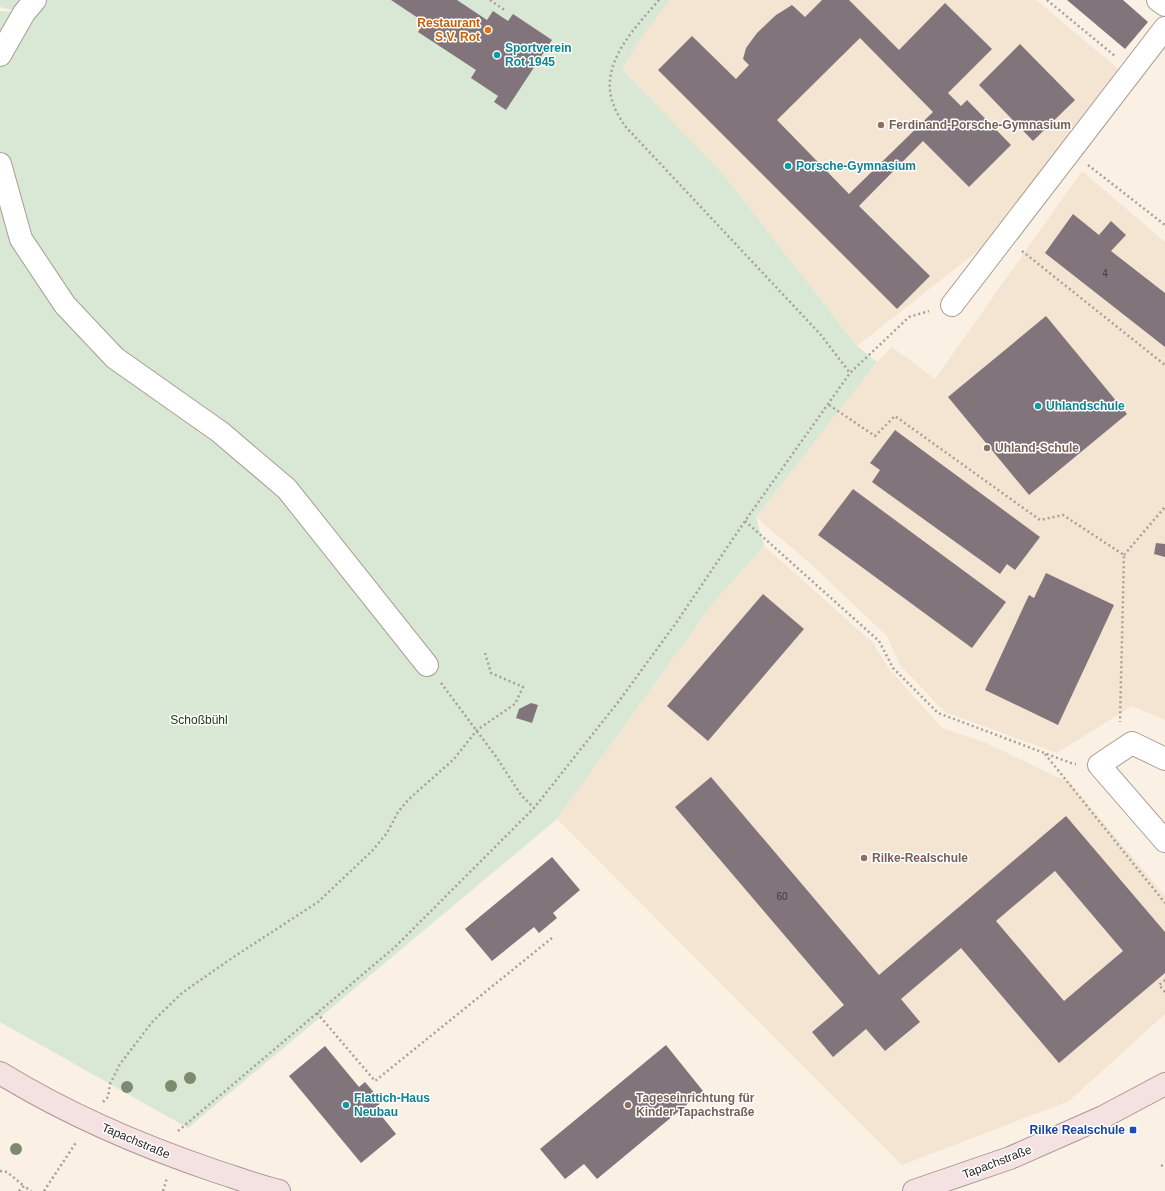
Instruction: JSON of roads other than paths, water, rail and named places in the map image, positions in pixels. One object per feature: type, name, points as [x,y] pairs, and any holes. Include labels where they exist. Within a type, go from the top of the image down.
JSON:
[{"type":"main road","name":"Tapachstraße","points":[[0,1073],[21,1086],[90,1122],[176,1158],[279,1191]]},
{"type":"main road","name":"Tapachstraße","points":[[914,1191],[1010,1158],[1103,1116],[1165,1084]]},
{"type":"street","points":[[0,55],[24,13],[35,0]]},
{"type":"street","points":[[1158,0],[1165,5]]},
{"type":"street","points":[[952,304],[1071,152],[1165,28]]},
{"type":"street","points":[[0,164],[21,239],[65,305],[115,358],[220,432],[287,489],[427,665]]},
{"type":"street","points":[[1165,759],[1132,743],[1099,765],[1165,842]]},
{"type":"place","name":"Restaurant S.V. Rot","points":[[488,30]]},
{"type":"place","name":"Sportverein Rot 1945","points":[[497,55]]},
{"type":"place","name":"Ferdinand-Porsche-Gymnasium","points":[[881,125]]},
{"type":"place","name":"Porsche-Gymnasium","points":[[788,166]]},
{"type":"place","name":"Uhlandschule","points":[[1038,406]]},
{"type":"place","name":"Uhland-Schule","points":[[987,448]]},
{"type":"place","name":"Rilke-Realschule","points":[[864,858]]},
{"type":"place","name":"Flattich-Haus Neubau","points":[[346,1105]]},
{"type":"place","name":"Tageseinrichtung für Kinder Tapachstraße","points":[[628,1105]]},
{"type":"place","name":"Rilke Realschule","points":[[1133,1130]]},
{"type":"park label","name":"Schoßbühl","points":[[199,720]]}]
